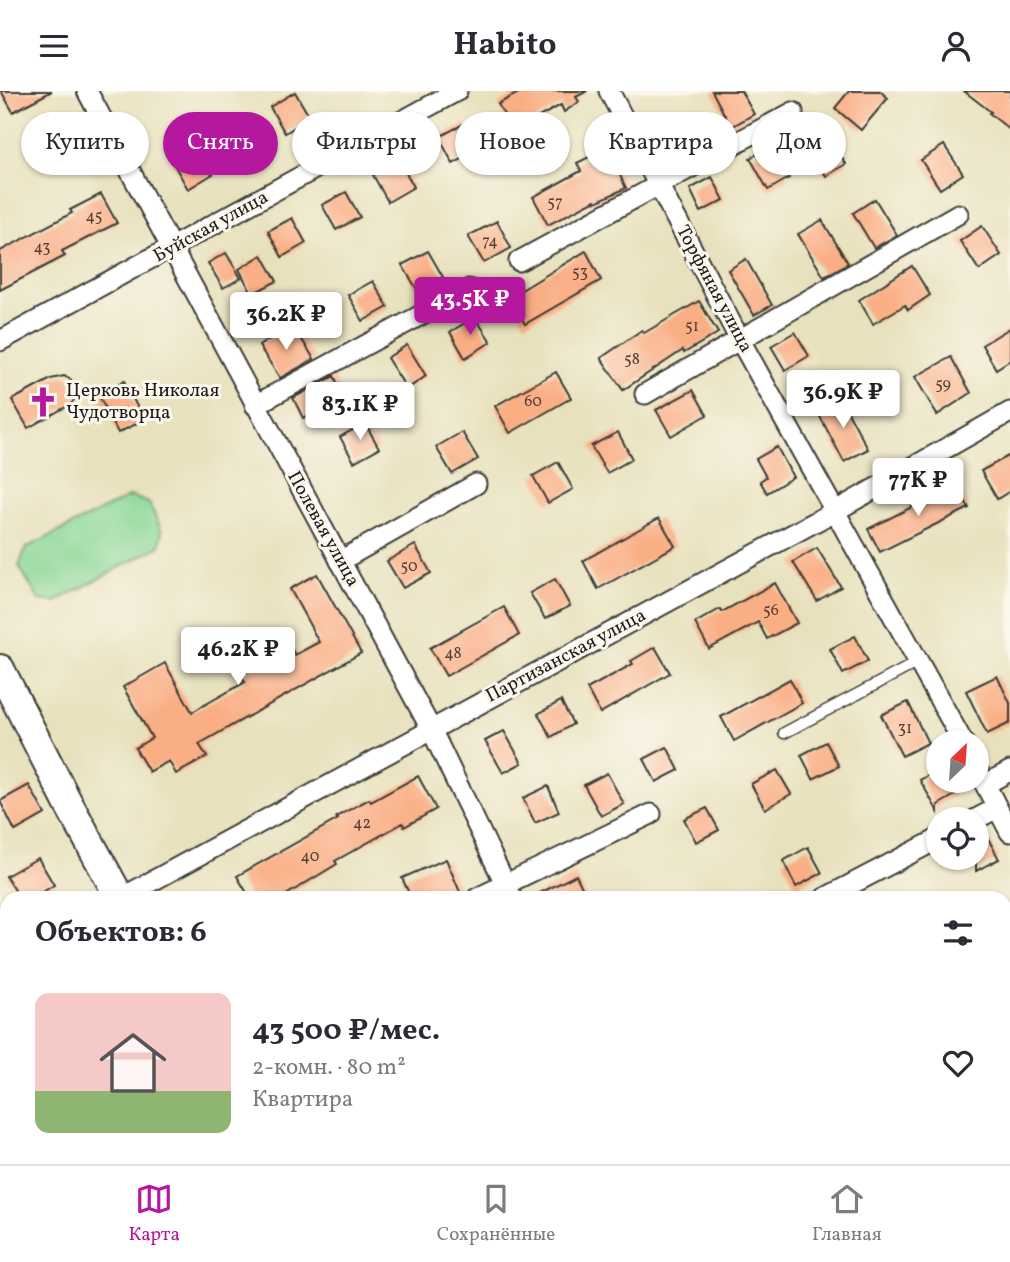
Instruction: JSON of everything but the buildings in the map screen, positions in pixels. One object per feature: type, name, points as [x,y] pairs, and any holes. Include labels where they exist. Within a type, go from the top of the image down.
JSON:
[{"type":"street","name":"Полевая улица","points":[[87,91],[431,729],[509,891]]},
{"type":"street","name":"Буйская улица","points":[[0,341],[457,91]]},
{"type":"street","name":"Торфяная улица","points":[[610,91],[740,340],[837,510],[957,730]]},
{"type":"street","points":[[519,261],[752,135]]},
{"type":"street","points":[[645,394],[958,214]]},
{"type":"street","points":[[255,405],[469,289]]},
{"type":"street","name":"Партизанская улица","points":[[133,891],[837,510],[1010,412]]},
{"type":"street","points":[[341,562],[476,484]]},
{"type":"street","points":[[0,669],[116,891]]},
{"type":"street","points":[[989,774],[1010,771]]},
{"type":"street","points":[[989,792],[1010,832]]},
{"type":"street","points":[[989,812],[997,808]]},
{"type":"street","points":[[509,891],[651,814]]},
{"type":"street","points":[[838,891],[926,845]]},
{"type":"lane","points":[[784,733],[920,661]]},
{"type":"green space","points":[[130,496],[149,503],[162,531],[160,546],[55,602],[39,600],[19,566],[26,548]]},
{"type":"place","name":"Церковь Николая Чудотворца","points":[[43,402]]}]
